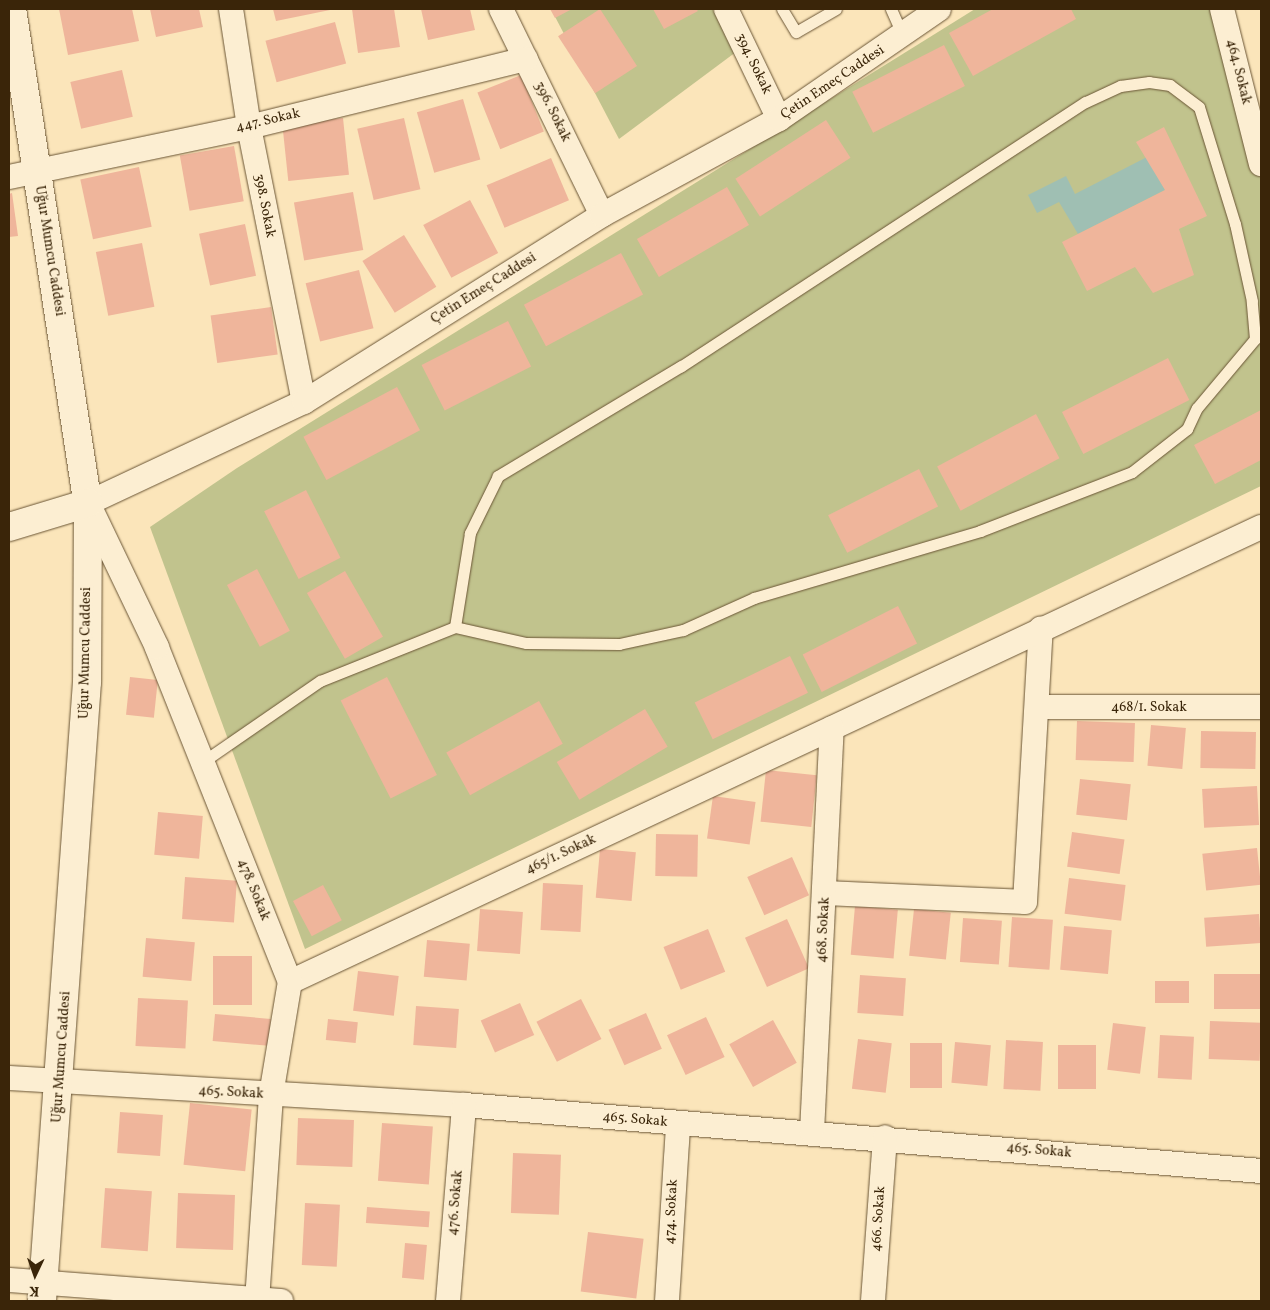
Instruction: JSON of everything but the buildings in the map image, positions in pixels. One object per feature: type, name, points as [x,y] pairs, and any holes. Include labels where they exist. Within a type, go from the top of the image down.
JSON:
[{"type":"street","name":"Uğur Mumcu Caddesi","points":[[12,9],[88,503],[87,682],[61,1084],[43,1292]]},
{"type":"street","name":"398. Sokak","points":[[231,9],[249,127],[304,402]]},
{"type":"street","name":"396. Sokak","points":[[501,9],[602,215]]},
{"type":"street","name":"394. Sokak","points":[[726,9],[779,119]]},
{"type":"street","name":"Çetin Emeç Caddesi","points":[[9,527],[88,503],[304,402],[602,215],[779,119],[903,36],[939,9]]},
{"type":"street","name":"464. Sokak","points":[[1222,9],[1261,164]]},
{"type":"street","name":"447. Sokak","points":[[9,177],[249,127],[526,58]]},
{"type":"street","name":"478. Sokak","points":[[88,503],[157,647],[201,763],[290,982]]},
{"type":"street","name":"465/1. Sokak","points":[[290,982],[1041,628],[1261,527]]},
{"type":"street","points":[[826,893],[1025,902],[1041,628]]},
{"type":"street","name":"468/1. Sokak","points":[[1037,707],[1261,707]]},
{"type":"street","name":"468. Sokak","points":[[812,1132],[826,893],[832,728]]},
{"type":"street","points":[[9,1280],[43,1292],[265,1301],[271,1095],[290,982]]},
{"type":"street","name":"465. Sokak","points":[[9,1078],[61,1084],[464,1105],[678,1124],[885,1137],[1261,1171]]},
{"type":"street","name":"476. Sokak","points":[[448,1301],[464,1105]]},
{"type":"street","name":"474. Sokak","points":[[667,1301],[678,1124]]},
{"type":"street","name":"466. Sokak","points":[[873,1301],[885,1137]]},
{"type":"lane","points":[[782,9],[796,32],[836,9]]},
{"type":"lane","points":[[891,9],[903,36]]},
{"type":"lane","points":[[201,763],[320,681],[455,627],[526,643],[619,644],[683,630],[754,598],[980,531],[1132,472],[1186,429],[1197,408],[1255,339],[1252,302],[1235,224],[1199,107],[1170,85],[1149,82],[1120,86],[1085,102],[681,366],[498,476],[470,533],[455,627]]},
{"type":"green space","points":[[551,9],[718,9],[740,49],[619,139]]},
{"type":"green space","points":[[975,9],[1221,9],[1261,177],[1261,486],[305,949],[150,527],[237,468]]},
{"type":"shaded area","points":[[1147,157],[1165,190],[1078,234],[1059,202],[1037,213],[1028,195],[1066,176],[1075,194]]}]
